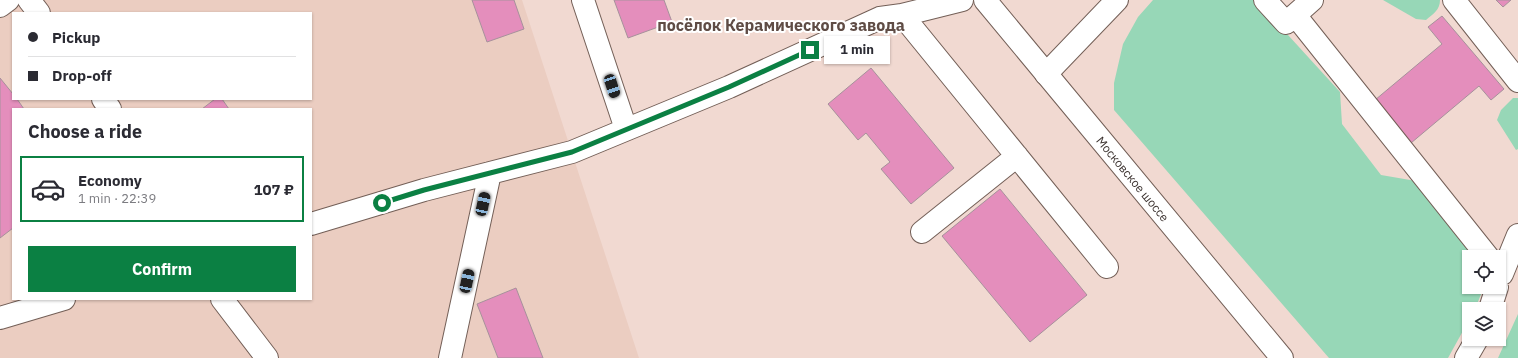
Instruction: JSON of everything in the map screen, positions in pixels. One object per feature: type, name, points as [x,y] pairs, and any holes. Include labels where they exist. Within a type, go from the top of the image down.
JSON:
[{"type":"main road","points":[[0,6],[8,0]]},
{"type":"main road","points":[[29,0],[38,12]]},
{"type":"main road","points":[[583,0],[626,129]]},
{"type":"main road","points":[[312,224],[424,190],[572,152],[729,87],[880,18],[902,15],[962,0]]},
{"type":"main road","name":"Московское шоссе","points":[[985,0],[1282,358]]},
{"type":"main road","points":[[1046,74],[1117,0]]},
{"type":"main road","points":[[1265,0],[1286,23],[1312,0]]},
{"type":"main road","points":[[1454,0],[1518,81]]},
{"type":"main road","points":[[902,15],[1107,267]]},
{"type":"main road","points":[[1295,15],[1482,250]]},
{"type":"main road","points":[[922,232],[1016,156]]},
{"type":"main road","points":[[450,358],[490,173]]},
{"type":"main road","points":[[1506,262],[1518,235]]},
{"type":"main road","points":[[0,318],[61,300]]},
{"type":"main road","points":[[223,300],[267,358]]},
{"type":"main road","points":[[1466,358],[1473,346]]},
{"type":"shaded area","points":[[0,0],[522,0],[639,358],[0,358]]},
{"type":"green space","points":[[1153,0],[1256,0],[1340,92],[1342,124],[1381,175],[1416,181],[1474,250],[1462,250],[1462,294],[1481,294],[1478,302],[1462,302],[1462,333],[1448,358],[1329,358],[1114,110],[1114,83],[1123,44],[1138,17]]},
{"type":"green space","points":[[1383,0],[1440,0],[1440,3],[1434,14],[1426,20],[1416,19]]},
{"type":"green space","points":[[1513,98],[1518,98],[1518,149],[1516,150],[1497,120],[1501,110]]},
{"type":"green space","points":[[1518,314],[1518,358],[1498,358],[1503,346],[1506,346],[1506,340]]},
{"type":"building","points":[[472,0],[514,0],[524,29],[487,42]]},
{"type":"building","points":[[614,0],[664,0],[672,22],[628,38]]},
{"type":"building","points":[[1496,0],[1511,0],[1503,7]]},
{"type":"building","points":[[1442,16],[1504,89],[1491,100],[1479,86],[1411,143],[1375,100],[1442,44],[1428,27]]},
{"type":"building","points":[[871,68],[954,168],[911,204],[881,169],[890,162],[866,133],[858,140],[828,104]]},
{"type":"building","points":[[0,78],[12,93],[12,100],[18,100],[23,108],[12,108],[12,229],[0,238]]},
{"type":"building","points":[[214,100],[223,100],[228,108],[203,108]]},
{"type":"building","points":[[1000,189],[1087,295],[1030,342],[942,236]]},
{"type":"building","points":[[516,288],[543,358],[498,358],[477,304]]},
{"type":"district","name":"посёлок Керамического завода","points":[[781,25]]},
{"type":"route","points":[[382,203],[424,190],[572,152],[729,87],[810,50]]}]
